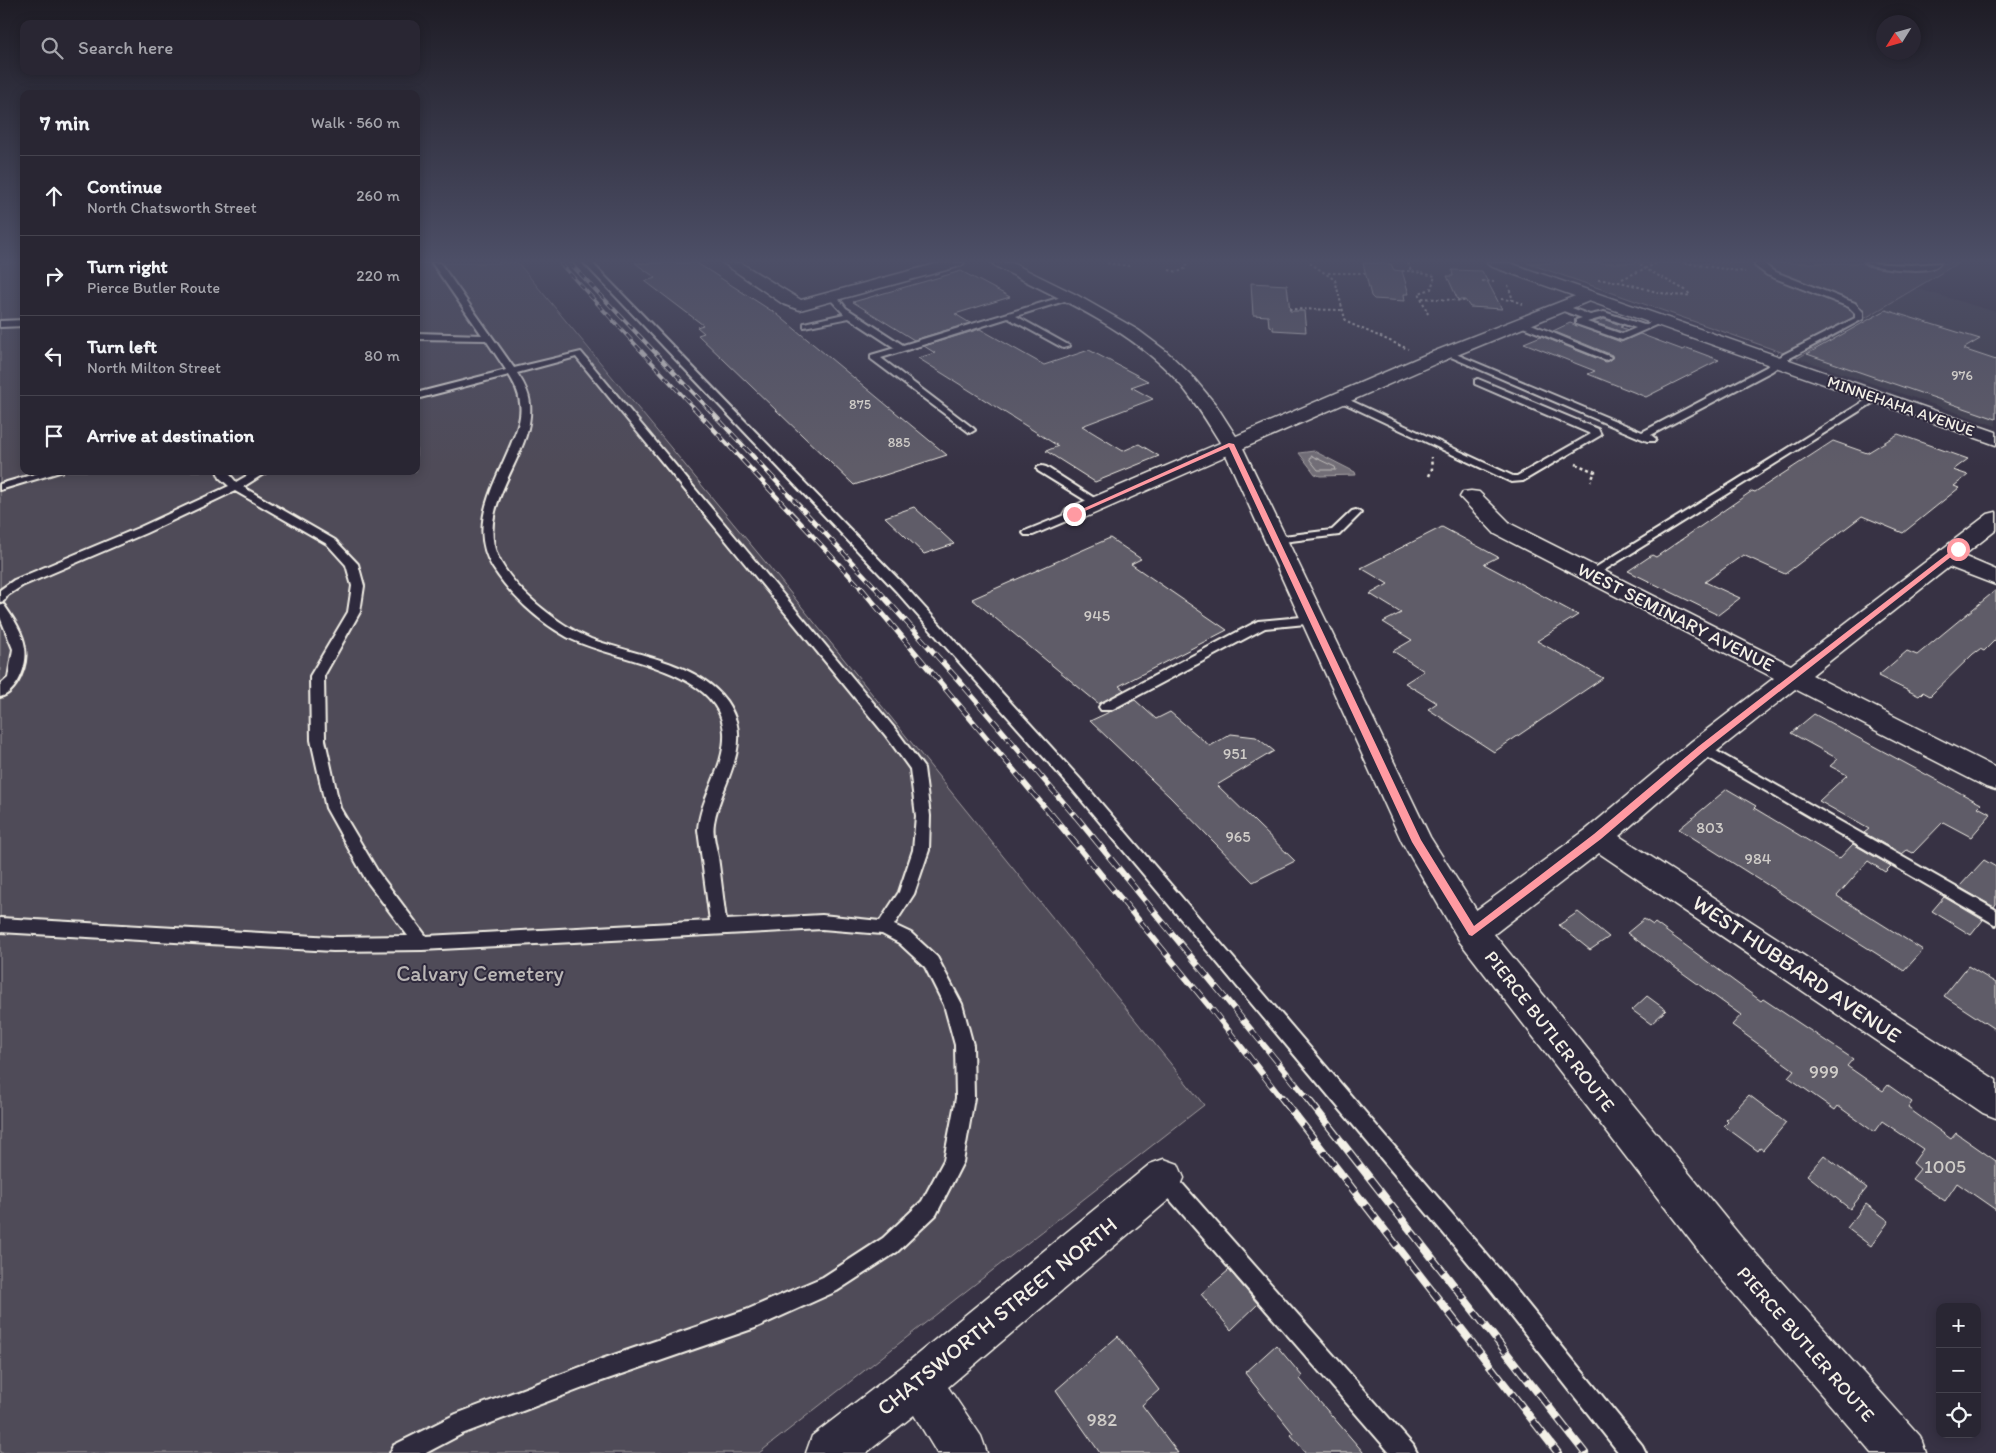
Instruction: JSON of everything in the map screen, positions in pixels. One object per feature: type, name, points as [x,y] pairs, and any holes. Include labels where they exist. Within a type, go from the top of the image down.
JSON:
[{"type":"street","name":"PIERCE BUTLER ROUTE","points":[[1129,331],[1163,356],[1208,406],[1231,444],[1417,842],[1472,932],[1726,1252],[1903,1453]]},
{"type":"street","points":[[1074,514],[1231,444],[1504,331]]},
{"type":"street","name":"MINNEHAHA AVENUE","points":[[1686,331],[1996,439]]},
{"type":"street","name":"WEST SEMINARY AVENUE","points":[[1471,497],[1503,529],[1996,780]]},
{"type":"street","points":[[1472,932],[1598,837],[1702,748],[1996,518]]},
{"type":"street","points":[[1947,558],[1996,578]]},
{"type":"street","name":"WEST HUBBARD AVENUE","points":[[1598,837],[1996,1101]]},
{"type":"street","name":"CHATSWORTH STREET NORTH","points":[[828,1453],[919,1382],[1164,1178]]},
{"type":"street","points":[[919,1382],[964,1453]]},
{"type":"lane","points":[[485,331],[511,370],[520,386],[526,403],[524,422],[490,510],[486,533],[491,555],[510,584],[535,609],[566,630],[585,640],[663,666],[695,680],[716,698],[729,721],[731,750],[716,788],[706,826],[719,928]]},
{"type":"lane","points":[[653,331],[900,588],[1077,786],[1493,1277],[1634,1453]]},
{"type":"lane","points":[[875,331],[902,348]]},
{"type":"lane","points":[[958,331],[874,357],[970,430]]},
{"type":"lane","points":[[1038,331],[1066,346]]},
{"type":"lane","points":[[1539,331],[1607,357]]},
{"type":"lane","points":[[1603,331],[1622,338],[1638,331]]},
{"type":"lane","points":[[1629,331],[1634,333]]},
{"type":"lane","points":[[1644,436],[1837,331]]},
{"type":"lane","points":[[420,336],[490,338]]},
{"type":"lane","points":[[420,395],[578,354],[891,733],[917,768],[923,816],[921,850],[906,894],[884,928]]},
{"type":"lane","points":[[1439,356],[1575,407],[1654,440]]},
{"type":"lane","points":[[1340,399],[1510,479],[1519,478],[1596,435],[1595,431],[1478,382]]},
{"type":"lane","points":[[1591,574],[1876,397]]},
{"type":"lane","points":[[1559,416],[1575,407]]},
{"type":"lane","points":[[1042,468],[1098,503]]},
{"type":"lane","points":[[0,487],[44,475]]},
{"type":"lane","points":[[224,475],[250,497],[331,542],[352,564],[358,586],[354,612],[317,676],[318,740],[333,808],[372,876],[422,942]]},
{"type":"lane","points":[[0,598],[3,593],[18,583],[138,532],[236,487],[256,475]]},
{"type":"lane","points":[[1275,540],[1335,533],[1356,513]]},
{"type":"lane","points":[[1028,534],[1074,514]]},
{"type":"lane","points":[[0,608],[10,623],[19,650],[14,679],[0,693]]},
{"type":"lane","points":[[1106,708],[1262,624],[1312,620]]},
{"type":"lane","points":[[1702,748],[1996,918]]},
{"type":"lane","points":[[0,925],[333,944],[422,942],[822,922],[884,928],[905,938],[931,962],[953,1004],[964,1045],[965,1098],[953,1162],[928,1208],[890,1245],[830,1284],[747,1320],[599,1371],[456,1425],[402,1453]]},
{"type":"lane","points":[[1164,1178],[1405,1453]]},
{"type":"path","points":[[1368,331],[1439,356]]},
{"type":"path","points":[[1559,456],[1595,472],[1591,481]]},
{"type":"shaded area","points":[[1843,331],[1996,331],[1996,426],[1798,358]]},
{"type":"green space","name":"Calvary Cemetery","points":[[0,331],[20,331],[20,475],[420,475],[420,331],[574,331],[776,575],[1204,1105],[759,1453],[0,1453]]},
{"type":"green space","points":[[1720,331],[1844,331],[1798,358]]},
{"type":"water","points":[[1314,451],[1355,472],[1356,475],[1320,476],[1315,474],[1299,453]]},
{"type":"building","points":[[701,331],[797,331],[947,455],[854,485],[698,335],[704,333]]},
{"type":"building","points":[[899,331],[944,331],[914,340]]},
{"type":"building","points":[[974,331],[983,331],[1044,365],[1089,350],[1148,381],[1131,387],[1153,399],[1082,426],[1123,451],[1139,444],[1159,456],[1095,482],[1046,451],[1058,446],[918,358],[935,353],[924,346]]},
{"type":"building","points":[[1553,331],[1591,331],[1621,342],[1640,334],[1683,350],[1687,348],[1719,360],[1646,397],[1588,374],[1595,371],[1524,343],[1541,336],[1606,362],[1612,358],[1612,355]]},
{"type":"building","points":[[1849,331],[1953,331],[1980,339],[1963,349],[1996,360],[1996,419],[1807,354]]},
{"type":"building","points":[[1898,434],[1968,459],[1953,470],[1968,475],[1954,486],[1959,488],[1903,533],[1862,516],[1785,574],[1743,555],[1705,582],[1740,598],[1718,615],[1628,571],[1652,555],[1656,557],[1752,491],[1755,492],[1833,441],[1867,453]]},
{"type":"building","points":[[914,507],[954,544],[924,554],[885,517]]},
{"type":"building","points":[[1442,527],[1498,557],[1484,564],[1578,615],[1537,641],[1603,678],[1494,752],[1428,709],[1437,703],[1405,683],[1424,671],[1393,651],[1412,640],[1383,622],[1401,613],[1370,594],[1388,584],[1361,568]]},
{"type":"building","points":[[1110,538],[1141,559],[1131,564],[1227,630],[1119,686],[1124,690],[1099,704],[972,599]]},
{"type":"building","points":[[1996,590],[1996,639],[1984,651],[1980,649],[1973,654],[1930,696],[1923,692],[1919,696],[1878,676],[1907,651],[1917,655]]},
{"type":"building","points":[[1135,700],[1156,719],[1170,712],[1210,746],[1231,734],[1256,737],[1274,751],[1217,785],[1295,861],[1253,882],[1170,797],[1090,721]]},
{"type":"building","points":[[1814,714],[1981,804],[1978,807],[1991,814],[1971,837],[1943,822],[1913,853],[1907,850],[1902,854],[1864,833],[1869,829],[1819,801],[1847,775],[1830,766],[1838,759],[1791,733]]},
{"type":"building","points":[[1727,789],[1756,806],[1754,808],[1839,859],[1853,844],[1891,866],[1885,872],[1868,861],[1837,896],[1923,950],[1904,971],[1679,829]]},
{"type":"building","points":[[1984,860],[1996,867],[1996,904],[1994,907],[1959,887]]},
{"type":"building","points":[[1944,897],[1983,920],[1971,935],[1932,911]]},
{"type":"building","points":[[1578,912],[1609,937],[1590,950],[1559,925]]},
{"type":"building","points":[[1644,919],[1653,925],[1655,923],[1761,1001],[1763,999],[1853,1059],[1847,1066],[1883,1091],[1888,1085],[1912,1102],[1908,1108],[1951,1139],[1956,1133],[1996,1161],[1996,1210],[1957,1183],[1945,1201],[1912,1179],[1920,1169],[1913,1163],[1923,1149],[1882,1121],[1874,1132],[1838,1106],[1835,1110],[1788,1077],[1794,1070],[1732,1025],[1741,1015],[1627,933]]},
{"type":"building","points":[[1968,966],[1996,983],[1996,1030],[1944,996]]},
{"type":"building","points":[[1647,996],[1666,1010],[1651,1024],[1632,1010]]},
{"type":"building","points":[[1749,1095],[1786,1123],[1763,1150],[1760,1148],[1758,1151],[1724,1126],[1728,1122],[1726,1120]]},
{"type":"building","points":[[1824,1155],[1867,1188],[1850,1209],[1807,1175]]},
{"type":"building","points":[[1866,1204],[1889,1221],[1871,1246],[1847,1228]]},
{"type":"building","points":[[1229,1270],[1258,1304],[1231,1330],[1201,1294]]},
{"type":"building","points":[[1118,1336],[1159,1390],[1142,1405],[1178,1453],[1100,1453],[1056,1390]]},
{"type":"building","points":[[1276,1345],[1302,1376],[1300,1379],[1364,1453],[1306,1453],[1291,1435],[1293,1433],[1245,1373]]},
{"type":"railway","points":[[623,331],[694,408]]},
{"type":"railway","points":[[635,331],[708,408]]},
{"type":"railway","points":[[693,407],[862,589]]},
{"type":"railway","points":[[707,407],[877,589]]},
{"type":"railway","points":[[861,588],[1052,816]]},
{"type":"railway","points":[[876,588],[961,683],[1075,816]]},
{"type":"railway","points":[[1051,814],[1210,1007],[1282,1099]]},
{"type":"railway","points":[[1074,814],[1308,1099]]},
{"type":"railway","points":[[1282,1098],[1558,1453]]},
{"type":"railway","points":[[1307,1098],[1585,1453]]},
{"type":"route","points":[[1074,514],[1231,444],[1417,842],[1472,932],[1598,837],[1702,748],[1958,549]]}]
